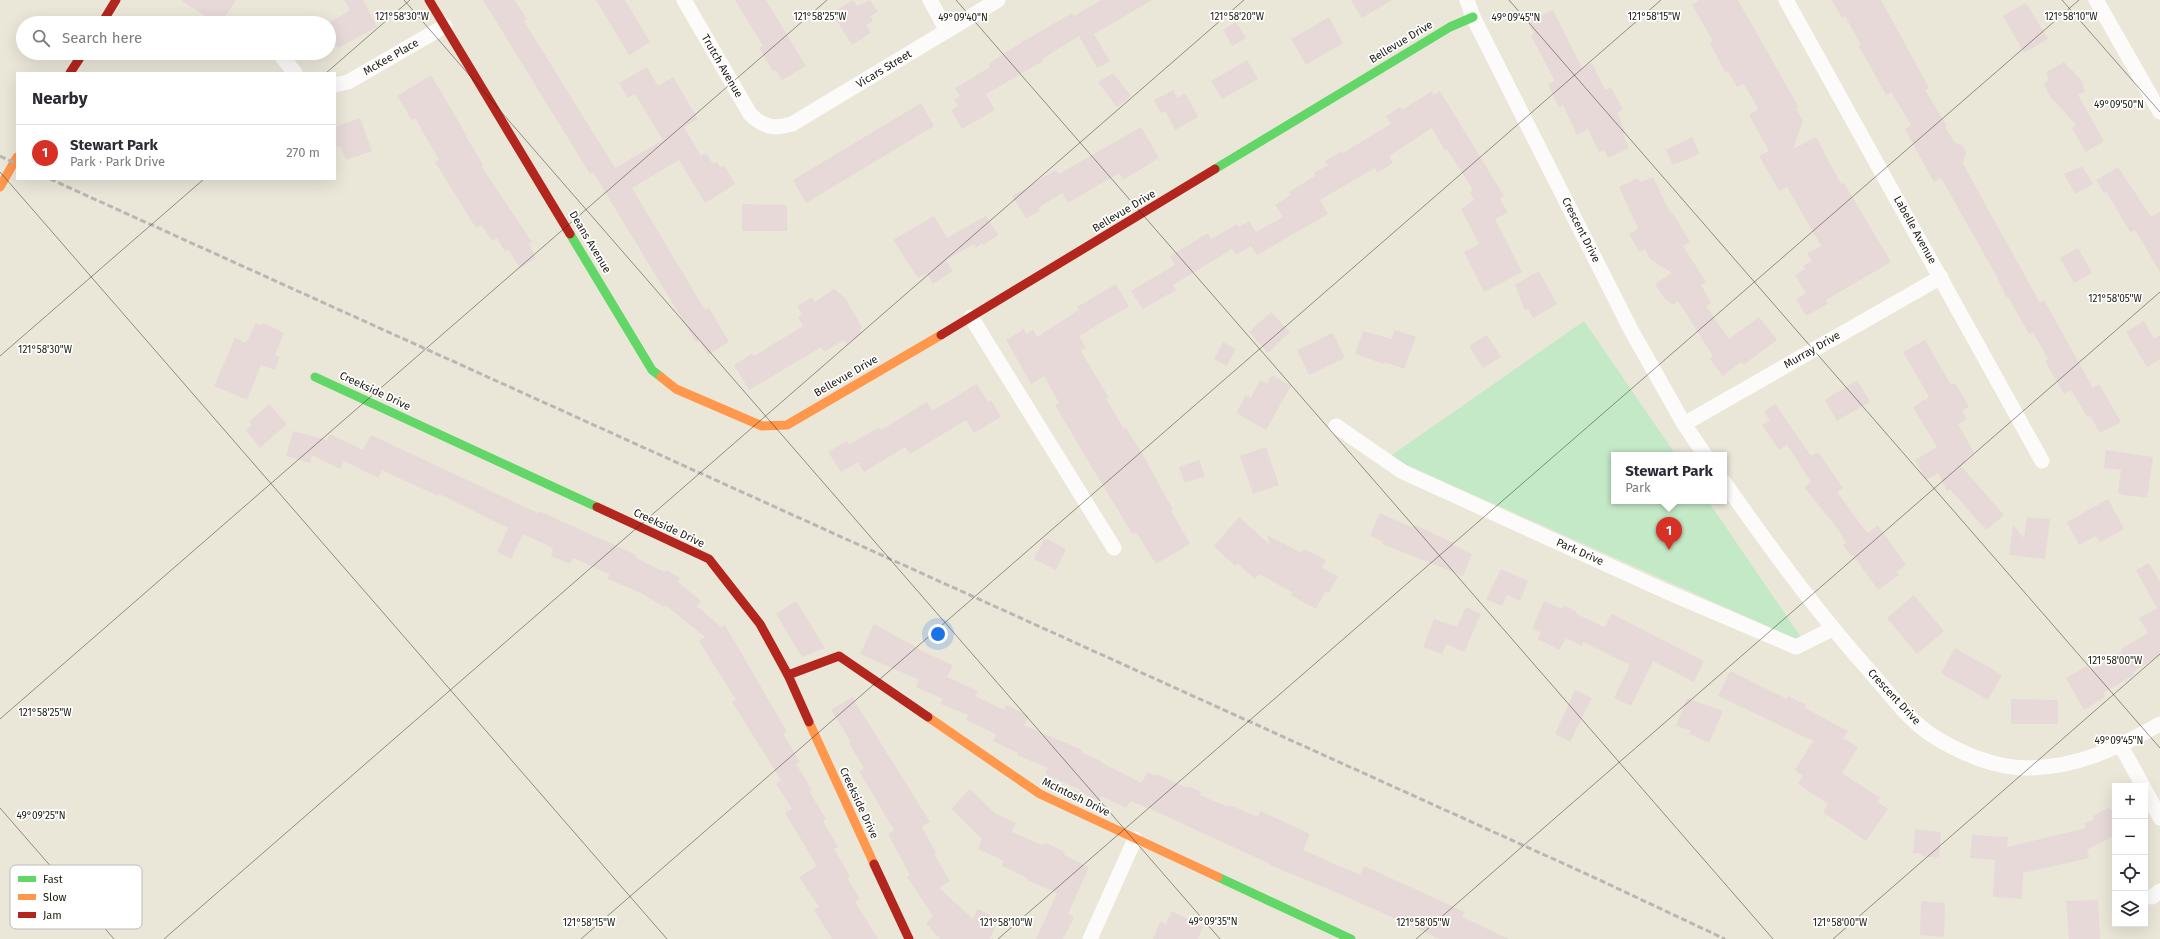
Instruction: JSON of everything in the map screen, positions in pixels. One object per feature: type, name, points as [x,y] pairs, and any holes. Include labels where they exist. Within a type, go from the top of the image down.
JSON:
[{"type":"street","points":[[106,16],[116,0]]},
{"type":"street","name":"Deans Avenue","points":[[430,0],[652,370],[676,389],[762,426],[773,427],[787,425]]},
{"type":"street","name":"Trutch Avenue","points":[[684,0],[750,114],[766,126]]},
{"type":"street","points":[[930,0],[947,31]]},
{"type":"street","name":"Vicars Street","points":[[766,126],[778,128],[792,124],[998,0]]},
{"type":"street","name":"Crescent Drive","points":[[1467,0],[1473,17],[1631,330],[1684,424],[1703,452]]},
{"type":"street","name":"Labelle Avenue","points":[[1786,0],[2042,461]]},
{"type":"street","points":[[2096,0],[2160,112]]},
{"type":"street","name":"Bellevue Drive","points":[[787,425],[971,317],[1450,27],[1473,17]]},
{"type":"street","name":"McKee Place","points":[[336,85],[348,82],[445,26]]},
{"type":"street","points":[[71,72],[78,60]]},
{"type":"street","points":[[285,60],[294,72]]},
{"type":"street","points":[[0,187],[16,159]]},
{"type":"street","name":"Murray Drive","points":[[1684,424],[1941,277]]},
{"type":"street","points":[[971,317],[1114,548]]},
{"type":"street","name":"Creekside Drive","points":[[315,377],[709,559],[760,624],[788,675],[909,939]]},
{"type":"street","name":"Park Drive","points":[[1336,426],[1403,472],[1665,591],[1796,647],[1832,629]]},
{"type":"street","name":"Crescent Drive","points":[[1727,486],[1832,629],[1913,720],[1932,735],[1955,748],[1978,758],[2003,765],[2026,768],[2082,761],[2121,746],[2160,724]]},
{"type":"street","name":"McIntosh Drive","points":[[788,675],[839,656],[1040,794],[1135,839],[1323,934],[1351,939]]},
{"type":"street","points":[[2121,746],[2141,783]]},
{"type":"street","points":[[2148,796],[2160,818]]},
{"type":"street","points":[[1090,939],[1135,839]]},
{"type":"green space","points":[[1584,321],[1674,452],[1611,452],[1611,504],[1710,504],[1805,643],[1389,457]]},
{"type":"building","points":[[181,0],[236,0],[226,16],[205,16]]},
{"type":"building","points":[[344,0],[363,0],[377,27],[338,48],[336,45],[336,19],[350,10]]},
{"type":"building","points":[[483,0],[514,0],[527,19],[524,21],[615,168],[663,140],[635,94],[628,98],[619,83],[647,67],[658,86],[673,77],[698,119],[684,127],[701,156],[706,153],[713,164],[717,162],[720,167],[724,165],[735,184],[705,203],[679,160],[632,188],[705,310],[709,308],[729,342],[708,355],[699,340],[696,342],[593,172],[590,174]]},
{"type":"building","points":[[596,0],[625,0],[650,42],[629,55]]},
{"type":"building","points":[[735,0],[766,0],[806,66],[782,80],[776,70],[773,71],[759,48],[763,46]]},
{"type":"building","points":[[853,0],[857,6],[870,0],[878,12],[870,16],[873,21],[866,25],[871,33],[852,45],[832,13]]},
{"type":"building","points":[[1101,0],[1152,0],[1094,34],[1110,61],[1097,68],[1079,36],[1042,59],[1043,61],[986,94],[995,110],[962,129],[951,110],[958,106],[954,100],[960,96],[955,88],[990,67],[988,64],[1024,41],[1072,13],[1074,16]]},
{"type":"building","points":[[1351,0],[1392,0],[1362,18]]},
{"type":"building","points":[[1700,0],[1738,0],[1799,108],[1796,109],[1803,120],[1793,149],[1816,137],[1841,184],[1844,183],[1891,262],[1826,300],[1828,304],[1806,316],[1796,299],[1806,293],[1795,275],[1805,269],[1803,266],[1812,261],[1807,253],[1821,246],[1787,187],[1779,191],[1759,156],[1769,151],[1749,115],[1758,109],[1744,84],[1737,87],[1728,71],[1725,72],[1710,43],[1713,41],[1692,5]]},
{"type":"building","points":[[1832,0],[1881,0],[1929,88],[1925,90],[1947,126],[1945,127],[1955,143],[1962,145],[1966,152],[1963,164],[2040,303],[2044,300],[2093,388],[2099,384],[2121,422],[2100,433],[2090,416],[2087,417],[2071,390],[2064,394],[2045,361],[2048,359],[2033,332],[2029,334],[2008,297],[2006,297],[1996,275],[1941,178],[1934,182],[1905,129],[1911,125],[1891,92],[1886,95],[1859,46],[1861,45],[1845,16],[1842,18]]},
{"type":"building","points":[[2026,3],[2048,39],[2024,53],[2003,16]]},
{"type":"building","points":[[1553,10],[1582,68],[1592,63],[1605,90],[1611,87],[1623,110],[1617,113],[1626,133],[1623,134],[1629,148],[1608,158],[1604,150],[1599,152],[1588,129],[1577,135],[1563,105],[1559,108],[1548,84],[1555,81],[1531,36],[1534,34],[1528,22]]},
{"type":"building","points":[[1329,17],[1343,43],[1306,65],[1291,39]]},
{"type":"building","points":[[1236,22],[1246,38],[1232,46],[1223,30]]},
{"type":"building","points":[[1247,60],[1258,79],[1222,99],[1211,81]]},
{"type":"building","points":[[2064,62],[2080,78],[2085,91],[2078,95],[2104,141],[2086,152],[2072,128],[2076,125],[2049,95],[2044,83],[2049,80],[2046,72]]},
{"type":"building","points":[[1113,73],[1131,96],[1117,107],[1098,82]]},
{"type":"building","points":[[431,75],[483,165],[481,166],[532,242],[529,244],[536,258],[520,268],[508,249],[505,252],[497,238],[492,241],[482,225],[476,228],[435,162],[439,160],[415,118],[412,120],[397,96]]},
{"type":"building","points":[[1173,90],[1177,98],[1185,93],[1198,117],[1175,130],[1165,111],[1161,113],[1154,100]]},
{"type":"building","points":[[1432,91],[1434,95],[1440,91],[1504,196],[1500,199],[1508,213],[1495,219],[1522,272],[1484,292],[1464,252],[1479,244],[1461,209],[1474,200],[1470,192],[1473,190],[1447,149],[1445,151],[1432,128],[1389,156],[1393,163],[1377,173],[1375,168],[1320,200],[1328,214],[1257,255],[1251,246],[1236,255],[1232,249],[1173,285],[1176,290],[1143,309],[1131,291],[1175,265],[1170,256],[1208,233],[1211,239],[1237,224],[1239,227],[1249,221],[1256,232],[1283,217],[1275,205],[1291,195],[1289,192],[1315,176],[1314,173],[1328,165],[1325,161],[1342,151],[1343,153],[1391,124],[1386,116],[1400,107],[1402,110]]},
{"type":"building","points":[[921,103],[934,126],[806,203],[793,180]]},
{"type":"building","points":[[360,118],[372,151],[346,160],[340,146],[336,148],[336,127]]},
{"type":"building","points":[[1141,127],[1159,158],[1123,180],[1119,173],[1068,203],[1062,193],[1038,208],[1040,210],[1026,218],[1012,196],[1056,170],[1059,174]]},
{"type":"building","points":[[1692,137],[1700,154],[1673,165],[1666,150]]},
{"type":"building","points":[[2082,166],[2093,184],[2075,194],[2064,174]]},
{"type":"building","points":[[2118,167],[2151,217],[2160,212],[2160,272],[2135,230],[2130,232],[2106,192],[2104,193],[2096,180]]},
{"type":"building","points":[[1653,177],[1670,213],[1672,212],[1690,242],[1683,246],[1706,282],[1701,285],[1711,303],[1706,306],[1729,339],[1759,317],[1777,340],[1743,365],[1741,362],[1723,376],[1709,358],[1713,356],[1678,301],[1673,305],[1664,298],[1655,284],[1672,273],[1650,259],[1645,249],[1639,252],[1629,234],[1638,229],[1619,187],[1638,178],[1640,182]]},
{"type":"building","points":[[742,204],[787,205],[787,231],[742,231]]},
{"type":"building","points":[[934,216],[947,238],[986,216],[998,235],[983,245],[982,243],[976,248],[974,244],[946,260],[953,271],[933,284],[927,273],[918,278],[893,240]]},
{"type":"building","points":[[2078,248],[2092,273],[2074,283],[2060,258]]},
{"type":"building","points":[[1539,271],[1557,304],[1533,318],[1528,309],[1525,310],[1515,285]]},
{"type":"building","points":[[1116,284],[1129,306],[1079,336],[1086,348],[1081,351],[1109,398],[1106,399],[1124,429],[1126,428],[1142,453],[1173,510],[1171,511],[1190,544],[1156,564],[1136,532],[1133,535],[1088,461],[1055,405],[1059,403],[1044,376],[1031,384],[1006,340],[1024,329],[1026,334],[1033,330],[1037,337],[1079,310],[1077,307]]},
{"type":"building","points":[[834,289],[846,299],[862,328],[859,329],[862,334],[846,344],[844,340],[824,352],[821,347],[749,390],[734,365],[752,354],[754,356],[803,326],[798,317],[802,314],[797,306],[812,297],[815,302]]},
{"type":"building","points":[[1271,312],[1290,332],[1268,353],[1249,332]]},
{"type":"building","points":[[2144,321],[2154,339],[2160,335],[2160,359],[2147,367],[2126,332]]},
{"type":"building","points":[[256,323],[262,326],[263,323],[284,333],[275,355],[280,357],[275,370],[261,365],[247,400],[214,386],[235,338],[246,343]]},
{"type":"building","points":[[1395,330],[1416,337],[1404,369],[1355,354],[1363,331],[1392,339]]},
{"type":"building","points":[[1333,333],[1345,358],[1309,375],[1297,350]]},
{"type":"building","points":[[1487,335],[1501,357],[1483,368],[1469,346]]},
{"type":"building","points":[[1925,340],[1951,385],[1955,383],[1969,407],[1962,411],[1967,419],[1958,424],[1974,453],[1965,459],[1966,462],[1961,466],[2004,515],[1986,530],[1950,489],[1947,491],[1938,473],[1926,480],[1915,460],[1937,447],[1913,407],[1929,397],[1903,352]]},
{"type":"building","points":[[1223,342],[1236,349],[1227,366],[1214,359]]},
{"type":"building","points":[[1272,375],[1291,386],[1266,430],[1236,413],[1246,395],[1251,398],[1260,380],[1267,384]]},
{"type":"building","points":[[1857,380],[1870,402],[1837,421],[1825,400]]},
{"type":"building","points":[[977,384],[988,402],[991,400],[1001,417],[974,433],[966,420],[910,454],[905,447],[864,472],[858,462],[841,472],[828,452],[847,441],[849,445],[879,427],[881,430],[927,402],[932,411]]},
{"type":"building","points":[[269,404],[287,424],[260,448],[246,430],[252,425],[249,422]]},
{"type":"building","points":[[1775,404],[1811,456],[1818,452],[1843,488],[1837,492],[1865,530],[1868,533],[1878,525],[1906,565],[1896,572],[1899,575],[1878,590],[1853,555],[1851,556],[1843,545],[1846,543],[1837,528],[1804,487],[1811,482],[1787,445],[1779,450],[1762,425],[1770,420],[1764,412]]},
{"type":"building","points":[[293,431],[327,440],[330,434],[363,450],[371,435],[538,513],[539,511],[636,555],[635,557],[652,566],[665,572],[666,570],[680,578],[678,582],[701,601],[697,606],[721,627],[725,625],[787,732],[783,734],[800,762],[796,764],[812,790],[809,791],[826,819],[823,821],[838,847],[834,849],[850,876],[847,878],[860,899],[855,902],[878,939],[832,939],[814,910],[819,907],[799,877],[817,866],[785,813],[792,809],[776,784],[781,780],[732,702],[736,700],[699,641],[705,637],[665,605],[664,607],[639,592],[608,579],[609,574],[573,558],[570,564],[551,556],[553,548],[523,534],[511,559],[497,552],[508,528],[439,494],[438,496],[382,470],[378,478],[344,461],[340,469],[312,455],[310,463],[286,456]]},
{"type":"building","points":[[1266,447],[1279,485],[1253,494],[1240,456]]},
{"type":"building","points":[[2106,450],[2153,457],[2147,498],[2118,494],[2121,470],[2104,468]]},
{"type":"building","points":[[1199,460],[1205,476],[1185,483],[1179,467]]},
{"type":"building","points":[[2108,499],[2124,529],[2100,542],[2096,536],[2079,545],[2067,522]]},
{"type":"building","points":[[1380,513],[1413,528],[1415,525],[1454,543],[1453,545],[1472,554],[1463,576],[1382,544],[1383,542],[1370,535]]},
{"type":"building","points":[[1239,517],[1270,545],[1267,535],[1302,553],[1304,549],[1326,560],[1322,568],[1338,576],[1329,593],[1325,591],[1316,609],[1291,595],[1292,592],[1259,574],[1255,579],[1238,564],[1235,566],[1214,546]]},
{"type":"building","points":[[2027,517],[2050,519],[2045,559],[2009,555],[2013,525],[2024,538]]},
{"type":"building","points":[[1045,538],[1066,549],[1056,570],[1034,559]]},
{"type":"building","points":[[2149,563],[2160,582],[2160,655],[2133,672],[2134,675],[2103,693],[2105,697],[2084,710],[2066,678],[2087,666],[2090,670],[2148,633],[2139,618],[2157,608],[2136,570]]},
{"type":"building","points":[[1501,569],[1528,581],[1520,601],[1507,595],[1502,606],[1486,599]]},
{"type":"building","points":[[1914,595],[1944,631],[1917,654],[1887,618]]},
{"type":"building","points":[[796,601],[825,648],[802,657],[776,614]]},
{"type":"building","points":[[1544,601],[1562,609],[1563,605],[1577,612],[1576,614],[1605,627],[1612,614],[1704,661],[1694,682],[1653,661],[1631,706],[1614,698],[1630,665],[1583,642],[1582,646],[1566,638],[1559,650],[1538,639],[1540,632],[1532,629]]},
{"type":"building","points":[[1466,607],[1481,614],[1464,652],[1446,644],[1442,654],[1423,647],[1434,619],[1457,627]]},
{"type":"building","points":[[874,624],[924,652],[953,665],[947,677],[978,691],[975,696],[1004,710],[1006,705],[1029,716],[1024,725],[1082,750],[1081,752],[1142,783],[1147,772],[1155,776],[1156,774],[1187,788],[1188,786],[1201,792],[1200,795],[1228,807],[1229,805],[1258,817],[1261,811],[1310,834],[1303,850],[1360,875],[1364,866],[1465,912],[1462,917],[1509,939],[1440,939],[1340,894],[1270,865],[1146,807],[1130,801],[1126,808],[1101,796],[1099,801],[1080,792],[1081,790],[1045,774],[1048,768],[1017,755],[1018,753],[993,741],[996,734],[966,720],[968,715],[941,704],[943,699],[916,687],[919,680],[860,654]]},
{"type":"building","points":[[1955,648],[2002,675],[1988,700],[1941,673]]},
{"type":"building","points":[[1730,671],[1787,699],[1788,696],[1806,705],[1805,708],[1848,731],[1843,738],[1858,747],[1842,773],[1880,798],[1877,802],[1888,809],[1866,841],[1823,812],[1828,804],[1798,784],[1803,776],[1795,770],[1813,741],[1718,696]]},
{"type":"building","points":[[1575,690],[1592,698],[1570,742],[1555,734]]},
{"type":"building","points":[[852,697],[930,822],[922,827],[936,853],[934,854],[950,881],[939,888],[973,919],[978,909],[990,915],[986,924],[995,928],[990,939],[940,939],[926,923],[933,916],[907,877],[910,875],[888,834],[894,830],[859,771],[864,768],[849,743],[851,742],[831,710]]},
{"type":"building","points":[[1687,698],[1723,711],[1709,743],[1689,734],[1691,731],[1676,726]]},
{"type":"building","points":[[2011,699],[2058,700],[2058,724],[2011,724]]},
{"type":"building","points":[[970,789],[996,814],[1016,823],[1012,832],[1042,845],[1046,843],[1065,852],[1064,855],[1089,867],[1068,914],[1074,917],[1063,939],[1036,939],[1057,893],[1027,880],[1028,878],[1002,866],[1004,861],[978,849],[982,839],[951,809]]},
{"type":"building","points":[[2110,807],[2112,810],[2112,837],[2087,850],[2089,858],[2023,873],[2022,899],[1993,897],[1995,860],[1970,858],[1972,835],[2008,837],[2007,847],[2086,828],[2084,824],[2094,819],[2093,816]]},
{"type":"building","points":[[1915,829],[1941,832],[1939,858],[1922,856],[1922,854],[1913,853]]},
{"type":"building","points":[[2098,900],[2100,939],[2069,939],[2066,901]]},
{"type":"building","points":[[1921,901],[1945,903],[1944,937],[1920,935]]},
{"type":"building","points":[[1172,911],[1203,927],[1198,939],[1153,939],[1160,922],[1166,924]]},
{"type":"railway","points":[[0,156],[16,164]]},
{"type":"railway","points":[[52,180],[1591,876],[1725,939]]},
{"type":"traffic: fast","points":[[1215,169],[1450,27],[1473,17]]},
{"type":"traffic: fast","points":[[570,234],[652,370],[661,377]]},
{"type":"traffic: fast","points":[[315,377],[597,507]]},
{"type":"traffic: fast","points":[[1218,877],[1351,939]]},
{"type":"traffic: slow","points":[[0,187],[16,159]]},
{"type":"traffic: slow","points":[[661,377],[676,389],[762,426],[787,425],[941,335]]},
{"type":"traffic: slow","points":[[928,717],[1040,794],[1218,877]]},
{"type":"traffic: slow","points":[[809,722],[874,864]]},
{"type":"traffic: jam","points":[[106,16],[116,0]]},
{"type":"traffic: jam","points":[[429,0],[570,234]]},
{"type":"traffic: jam","points":[[71,72],[78,60]]},
{"type":"traffic: jam","points":[[941,335],[1215,169]]},
{"type":"traffic: jam","points":[[597,507],[709,559],[760,624],[788,675],[809,722]]},
{"type":"traffic: jam","points":[[788,675],[839,656],[928,717]]},
{"type":"traffic: jam","points":[[874,864],[909,939]]},
{"type":"place","name":"Stewart Park","points":[[1669,550]]}]
